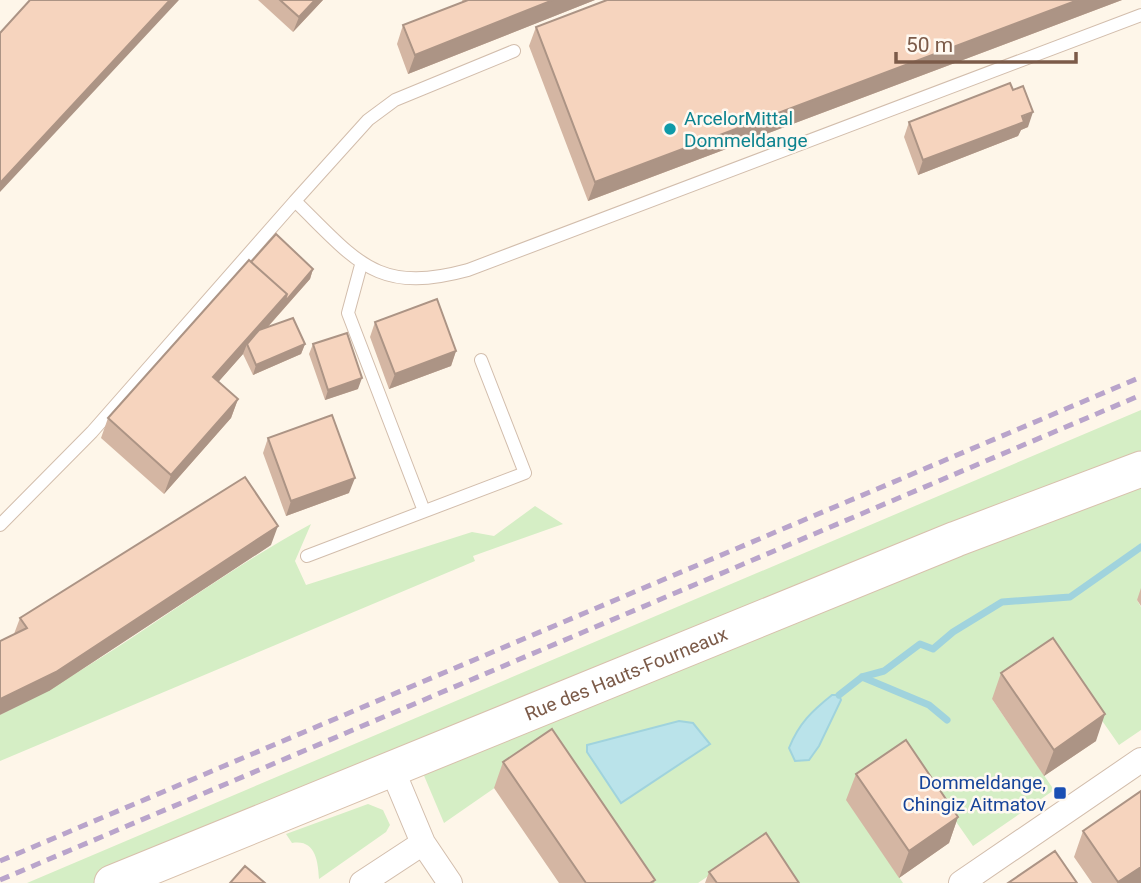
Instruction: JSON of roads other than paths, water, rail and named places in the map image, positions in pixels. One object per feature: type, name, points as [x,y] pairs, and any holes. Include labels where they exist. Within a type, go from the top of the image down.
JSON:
[{"type":"street","name":"Rue des Hauts-Fourneaux","points":[[112,883],[943,544],[1141,469]]},
{"type":"street","points":[[961,883],[1141,760]]},
{"type":"street","points":[[393,769],[423,843],[450,883]]},
{"type":"street","points":[[362,883],[423,843]]},
{"type":"lane","points":[[295,201],[361,265],[395,279],[433,280],[468,270],[1141,15]]},
{"type":"lane","points":[[0,525],[92,432],[368,120],[395,100],[514,51]]},
{"type":"lane","points":[[361,265],[348,313],[424,512]]},
{"type":"lane","points":[[307,556],[525,473],[481,360]]},
{"type":"water","points":[[832,695],[839,695],[841,700],[819,746],[809,760],[795,761],[789,748],[797,731],[812,712]]},
{"type":"water","points":[[679,721],[693,723],[710,744],[621,803],[587,752],[587,745]]},
{"type":"waterway","points":[[839,695],[862,677],[884,671],[920,644],[933,649],[953,632],[1002,602],[1070,597],[1141,547]]},
{"type":"waterway","points":[[862,677],[929,705],[947,720]]},
{"type":"railway","points":[[0,861],[1141,377]]},
{"type":"railway","points":[[0,880],[1141,395]]},
{"type":"place","name":"ArcelorMittal Dommeldange","points":[[670,129]]},
{"type":"place","name":"Dommeldange, Chingiz Aitmatov","points":[[1060,793]]}]
